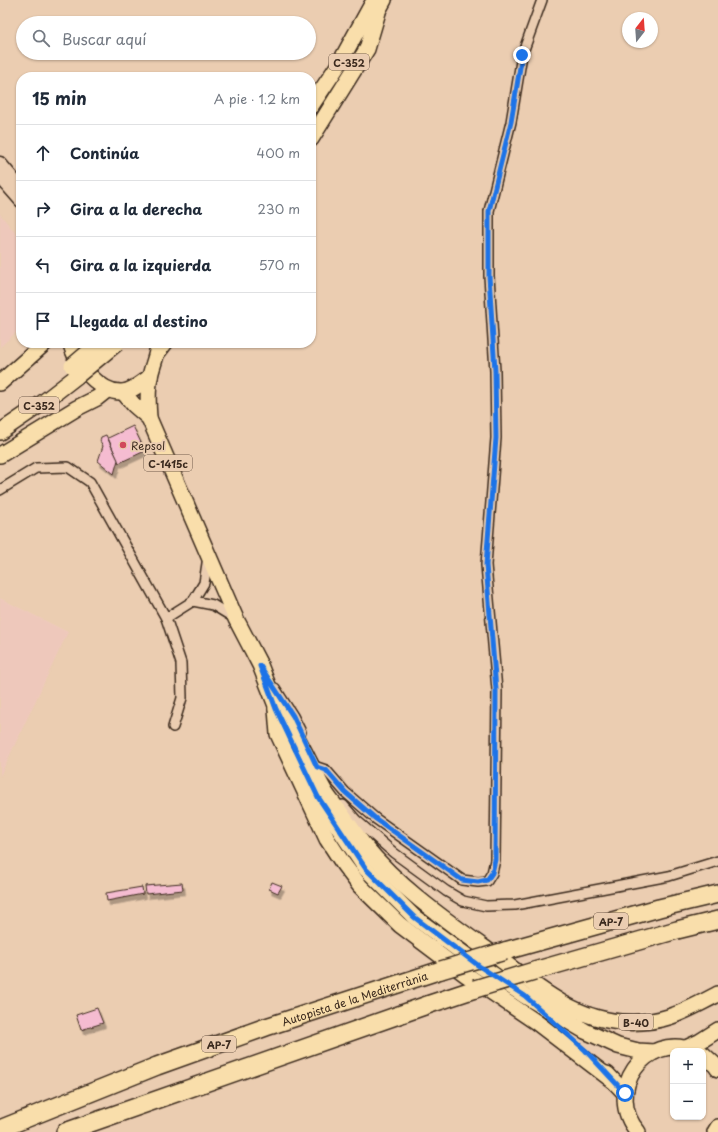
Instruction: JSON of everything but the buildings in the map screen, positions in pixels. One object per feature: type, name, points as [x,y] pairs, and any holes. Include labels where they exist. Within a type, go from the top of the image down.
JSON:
[{"type":"highway","name":"Autopista de la Mediterrània","points":[[0,1129],[157,1066],[266,1027],[441,970],[505,951],[644,912],[718,894]]},
{"type":"highway","name":"AP-7","points":[[65,1132],[476,989],[677,930],[718,920]]},
{"type":"main road","points":[[316,84],[351,32],[377,5]]},
{"type":"main road","points":[[316,131],[367,49],[377,5]]},
{"type":"main road","name":"C-352","points":[[316,98],[377,5]]},
{"type":"main road","name":"C-352","points":[[316,115],[338,82],[377,5]]},
{"type":"main road","points":[[0,382],[39,348]]},
{"type":"main road","points":[[72,348],[86,372],[107,390],[123,392],[136,387],[150,377]]},
{"type":"main road","name":"C-352","points":[[0,432],[41,404],[95,348]]},
{"type":"main road","name":"C-352","points":[[0,420],[109,348]]},
{"type":"main road","name":"C-1415c","points":[[159,348],[150,377],[148,396],[149,418],[236,619],[260,666],[276,709],[318,797],[366,869],[414,917],[479,966],[525,996],[585,1031],[618,1046],[638,1052],[654,1052]]},
{"type":"main road","points":[[0,455],[97,398],[107,390]]},
{"type":"main road","name":"C-1415c","points":[[123,392],[134,405],[149,418]]},
{"type":"main road","name":"C-1415c","points":[[276,709],[288,721],[326,793],[364,846],[400,884],[444,919],[552,997]]},
{"type":"main road","name":"C-1415c","points":[[276,709],[278,734],[327,839],[360,886],[400,925],[465,974],[536,1022],[612,1080]]},
{"type":"main road","name":"B-40","points":[[552,997],[576,1009],[597,1017],[621,1022],[649,1022],[670,1018],[718,994]]},
{"type":"main road","name":"C-1415c","points":[[525,996],[585,1050],[625,1093]]},
{"type":"main road","points":[[691,1048],[718,1030]]},
{"type":"main road","name":"C-1415c","points":[[638,1132],[628,1117],[625,1105],[625,1093],[628,1080],[634,1068],[643,1059],[654,1052],[670,1047],[680,1048]]},
{"type":"main road","points":[[706,1057],[718,1069]]},
{"type":"main road","points":[[715,1132],[718,1127]]},
{"type":"street","points":[[317,767],[326,770],[345,792],[376,819],[462,880],[478,882],[487,880],[492,873],[495,860],[496,698],[486,565],[496,438],[495,371],[489,276],[489,211],[511,122],[522,55],[542,0]]},
{"type":"street","points":[[0,163],[16,182]]},
{"type":"street","points":[[0,177],[16,195]]},
{"type":"street","points":[[0,490],[36,468],[68,467],[90,482],[166,618],[181,663],[182,698],[173,726]]},
{"type":"street","points":[[166,618],[193,601],[204,583],[208,555]]},
{"type":"street","points":[[193,601],[213,605],[236,619]]},
{"type":"street","points":[[260,666],[293,716],[317,767],[334,795],[356,820],[394,853],[446,891],[463,901],[486,906],[515,905],[669,876],[718,861]]},
{"type":"shaded area","points":[[0,214],[16,234],[16,333],[0,347]]},
{"type":"shaded area","points":[[0,598],[68,632],[0,776]]},
{"type":"place","name":"Repsol","points":[[123,445]]},
{"type":"route","points":[[522,55],[511,122],[489,211],[489,276],[495,371],[496,438],[486,565],[496,690],[495,860],[492,873],[487,880],[478,882],[462,880],[376,819],[345,792],[326,770],[317,767],[293,716],[260,666],[276,709],[318,797],[366,869],[414,917],[479,966],[525,996],[585,1050],[625,1093]]}]
